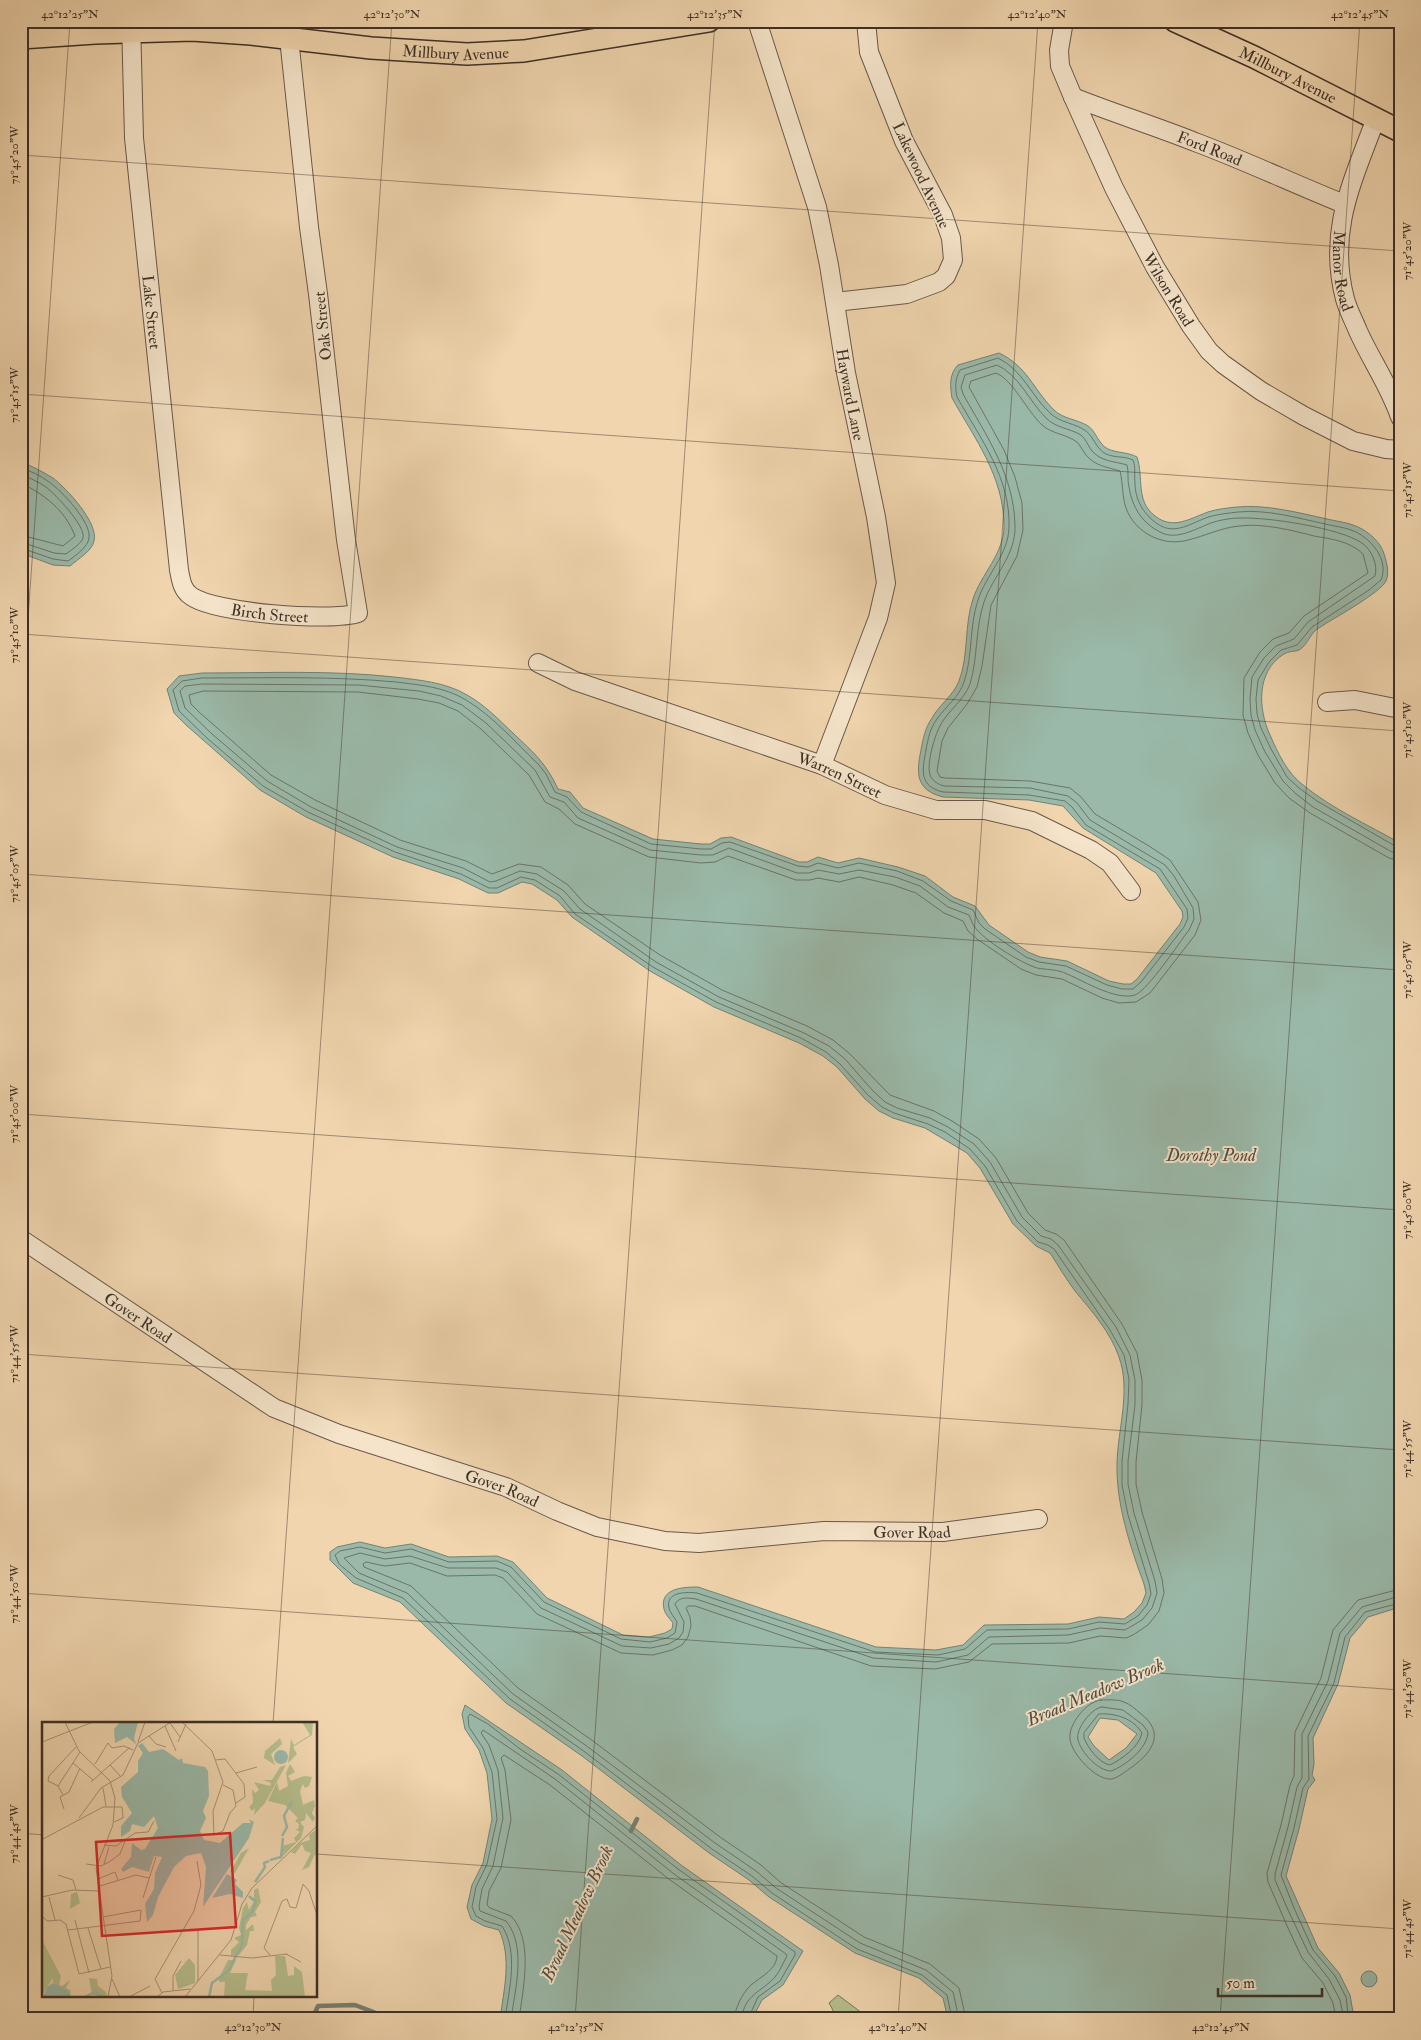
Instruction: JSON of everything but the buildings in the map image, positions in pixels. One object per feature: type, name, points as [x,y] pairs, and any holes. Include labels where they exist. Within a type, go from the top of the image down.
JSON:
[{"type":"main road","name":"Millbury Avenue","points":[[21,38],[131,26],[289,38],[371,48],[467,54],[524,51],[687,23],[709,21]]},
{"type":"main road","name":"Millbury Avenue","points":[[1175,21],[1254,57],[1400,131]]},
{"type":"street","name":"Hayward Lane","points":[[756,21],[817,207],[846,373],[876,517],[886,583],[878,618],[822,765]]},
{"type":"street","name":"Lakewood Avenue","points":[[835,302],[907,294],[939,282],[946,276],[952,260],[951,238],[943,215],[904,141],[869,52],[866,21]]},
{"type":"street","name":"Wilson Road","points":[[1064,21],[1059,50],[1060,66],[1073,97],[1114,188],[1156,267],[1191,326],[1209,351],[1223,364],[1261,391],[1304,416],[1354,441],[1386,449],[1400,450]]},
{"type":"street","name":"Lake Street","points":[[131,26],[136,158],[179,570],[186,591]]},
{"type":"street","name":"Oak Street","points":[[289,38],[346,540],[358,614]]},
{"type":"street","name":"Ford Road","points":[[1073,97],[1120,116],[1201,144],[1344,204]]},
{"type":"street","name":"Manor Road","points":[[1376,118],[1344,204],[1338,250],[1338,266],[1345,301],[1359,334],[1394,401],[1400,418]]},
{"type":"street","name":"Birch Street","points":[[186,591],[202,602],[246,611],[288,615],[347,617],[358,614]]},
{"type":"street","name":"Warren Street","points":[[538,663],[575,681],[822,765],[884,795],[936,810],[985,810],[1032,821],[1091,850],[1110,863],[1131,891]]},
{"type":"street","points":[[1327,702],[1355,700],[1400,709]]},
{"type":"street","name":"Gover Road","points":[[21,1239],[274,1408],[339,1434],[506,1487],[597,1527],[665,1541],[699,1543],[824,1531],[943,1532],[1038,1520]]},
{"type":"green space","points":[[838,1995],[870,2019],[835,2019],[836,2016],[829,2003]]},
{"type":"water","name":"Dorothy Pond","points":[[999,353],[1017,365],[1054,410],[1088,426],[1108,449],[1137,457],[1142,496],[1149,510],[1162,520],[1175,523],[1211,511],[1248,506],[1271,508],[1347,523],[1362,529],[1378,542],[1383,551],[1388,570],[1386,581],[1376,591],[1316,630],[1301,649],[1286,653],[1275,661],[1268,670],[1262,691],[1263,714],[1266,725],[1273,742],[1292,775],[1338,809],[1400,843],[1400,1607],[1368,1617],[1350,1638],[1338,1684],[1313,1738],[1314,1764],[1312,1775],[1315,1780],[1308,1789],[1286,1876],[1318,1948],[1339,1973],[1350,1995],[1353,2012],[1359,2019],[948,2019],[943,1998],[919,1978],[855,1953],[769,1897],[749,1880],[709,1853],[582,1756],[506,1703],[400,1602],[353,1583],[330,1560],[330,1552],[337,1547],[360,1542],[385,1548],[411,1544],[449,1557],[497,1556],[513,1562],[547,1598],[623,1635],[649,1637],[672,1629],[673,1623],[666,1615],[663,1602],[669,1593],[686,1587],[698,1587],[876,1647],[936,1650],[963,1645],[984,1625],[1068,1624],[1099,1617],[1124,1619],[1142,1603],[1146,1593],[1125,1525],[1117,1478],[1124,1396],[1124,1383],[1119,1357],[1106,1331],[1050,1253],[1036,1246],[1013,1224],[980,1168],[967,1153],[925,1128],[893,1118],[879,1111],[865,1099],[837,1067],[823,1056],[799,1043],[714,1007],[650,971],[572,917],[557,900],[532,884],[522,882],[498,893],[488,893],[459,879],[393,857],[306,817],[260,790],[186,725],[174,713],[167,689],[179,676],[202,673],[274,672],[370,675],[441,684],[474,699],[492,713],[539,759],[558,789],[570,792],[583,808],[653,839],[710,844],[721,838],[731,837],[799,862],[807,862],[818,857],[838,863],[859,858],[898,867],[925,876],[953,897],[975,906],[989,925],[1028,952],[1040,957],[1067,961],[1109,981],[1131,984],[1180,924],[1183,917],[1182,911],[1156,873],[1083,828],[1063,806],[1029,800],[943,797],[927,790],[920,780],[919,766],[925,734],[935,713],[959,681],[964,661],[970,609],[977,590],[1000,546],[1004,526],[1003,508],[994,475],[979,444],[952,398],[952,376],[958,365]],"holes":[[[1100,1718],[1118,1720],[1137,1734],[1126,1748],[1109,1760],[1094,1746],[1088,1737]]]},
{"type":"water","points":[[21,462],[59,483],[80,506],[92,525],[94,534],[93,545],[70,566],[53,565],[21,553]]},
{"type":"water","points":[[465,1705],[562,1770],[681,1865],[803,1951],[783,1985],[762,2000],[752,2019],[500,2019],[506,1974],[503,1941],[499,1930],[484,1926],[471,1919],[467,1907],[472,1885],[483,1863],[492,1819],[487,1773],[479,1750],[465,1729],[462,1714]]},
{"type":"water","points":[[1366,1971],[1372,1971],[1377,1976],[1375,1985],[1366,1987],[1361,1982],[1361,1976]]},
{"type":"waterway","name":"Broad Meadow Brook","points":[[631,1831],[637,1819]]},
{"type":"waterway","points":[[312,2019],[318,2006],[355,2005],[392,2019]]}]
